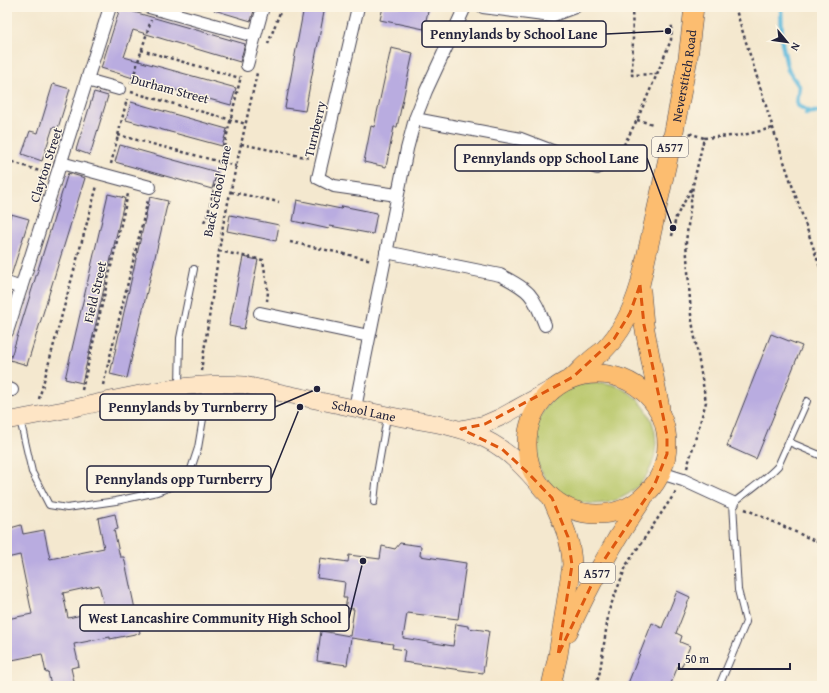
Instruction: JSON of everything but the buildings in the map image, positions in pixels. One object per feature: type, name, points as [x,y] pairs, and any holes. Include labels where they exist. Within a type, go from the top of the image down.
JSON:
[{"type":"main road","name":"Neverstitch Road","points":[[573,377],[614,339],[630,313],[635,301],[640,285],[674,131],[688,58],[694,7]]},
{"type":"main road","name":"Neverstitch Road","points":[[640,285],[644,325],[662,416]]},
{"type":"main road","name":"A577","points":[[547,494],[569,509],[588,514],[608,514],[628,508],[644,496],[654,486],[661,473],[667,454],[667,435],[662,416],[651,398],[635,384],[615,375],[594,373],[573,377],[556,386],[540,402],[529,423],[526,447],[531,470],[547,494],[568,537],[572,557],[570,582],[558,655],[551,686]]},
{"type":"main road","name":"A577","points":[[558,655],[582,602],[602,563],[619,533],[644,496]]},
{"type":"street","name":"Clayton Street","points":[[7,332],[110,7]]},
{"type":"street","points":[[149,7],[254,36]]},
{"type":"street","points":[[246,65],[262,7]]},
{"type":"street","name":"Turnberry","points":[[358,7],[318,178],[334,186],[397,195]]},
{"type":"street","points":[[355,408],[397,195],[415,119],[426,91],[465,7]]},
{"type":"street","points":[[483,7],[551,16],[575,7]]},
{"type":"street","name":"Durham Street","points":[[87,80],[119,89]]},
{"type":"street","points":[[415,119],[521,139],[597,168]]},
{"type":"street","points":[[61,163],[150,187]]},
{"type":"street","points":[[385,257],[500,275],[516,283],[528,292],[536,302],[545,325]]},
{"type":"street","points":[[7,283],[21,288]]},
{"type":"street","points":[[262,313],[369,336]]},
{"type":"street","name":"School Lane","points":[[20,418],[140,393],[179,387],[202,384],[244,385],[388,416],[461,429],[487,440],[502,449],[528,473],[547,494]]},
{"type":"street","name":"School Lane","points":[[461,429],[485,424],[501,417],[556,386]]},
{"type":"street","points":[[661,473],[683,480],[733,503]]},
{"type":"lane","points":[[179,387],[180,338],[194,269]]},
{"type":"lane","points":[[20,418],[32,472],[48,505],[67,508],[116,500],[157,492],[187,481],[198,448],[204,413],[202,384]]},
{"type":"lane","points":[[719,686],[746,622],[738,590],[733,503],[778,466],[807,401]]},
{"type":"lane","points":[[374,502],[377,474],[388,416]]},
{"type":"lane","points":[[789,442],[822,456]]},
{"type":"path","points":[[266,48],[282,7]]},
{"type":"path","points":[[632,7],[632,75],[657,74]]},
{"type":"path","points":[[735,7],[773,128],[822,273]]},
{"type":"path","points":[[597,168],[618,156],[637,120],[671,40],[672,23]]},
{"type":"path","points":[[142,50],[240,78]]},
{"type":"path","points":[[204,222],[208,214],[240,78],[246,65]]},
{"type":"path","name":"Back School Lane","points":[[202,384],[223,225],[259,69]]},
{"type":"path","name":"Durham Street","points":[[119,89],[246,124]]},
{"type":"path","points":[[637,120],[653,124]]},
{"type":"path","points":[[704,138],[743,135],[773,128]]},
{"type":"path","points":[[118,134],[236,166]]},
{"type":"path","points":[[241,144],[322,161]]},
{"type":"path","points":[[7,160],[57,176]]},
{"type":"path","points":[[20,418],[100,174]]},
{"type":"path","name":"Field Street","points":[[78,407],[130,182]]},
{"type":"path","points":[[672,236],[676,217],[693,186]]},
{"type":"path","points":[[100,402],[150,187]]},
{"type":"path","points":[[230,192],[279,202]]},
{"type":"path","points":[[290,242],[385,257]]},
{"type":"path","points":[[219,251],[264,260],[268,292],[262,313]]},
{"type":"path","points":[[733,503],[822,544]]},
{"type":"highlighted area","points":[[640,285],[644,325],[667,435],[667,454],[654,486],[602,563],[558,655],[572,565],[568,537],[552,498],[528,473],[502,449],[461,429],[485,424],[573,377],[614,339],[630,313]]},
{"type":"green space","points":[[595,382],[618,387],[638,400],[651,420],[656,443],[651,466],[638,486],[618,499],[595,504],[572,499],[552,486],[539,466],[534,443],[539,420],[552,400],[572,387]]},
{"type":"waterway","points":[[781,7],[782,43],[788,70],[799,86],[797,105],[810,112]]},
{"type":"waterway","points":[[806,114],[810,112],[822,112]]},
{"type":"place","name":"Pennylands by School Lane","points":[[668,31]]},
{"type":"place","name":"Pennylands opp School Lane","points":[[673,228]]},
{"type":"place","name":"Pennylands by Turnberry","points":[[317,389]]},
{"type":"place","name":"Pennylands opp Turnberry","points":[[300,407]]},
{"type":"place","name":"West Lancashire Community High School","points":[[363,561]]}]
